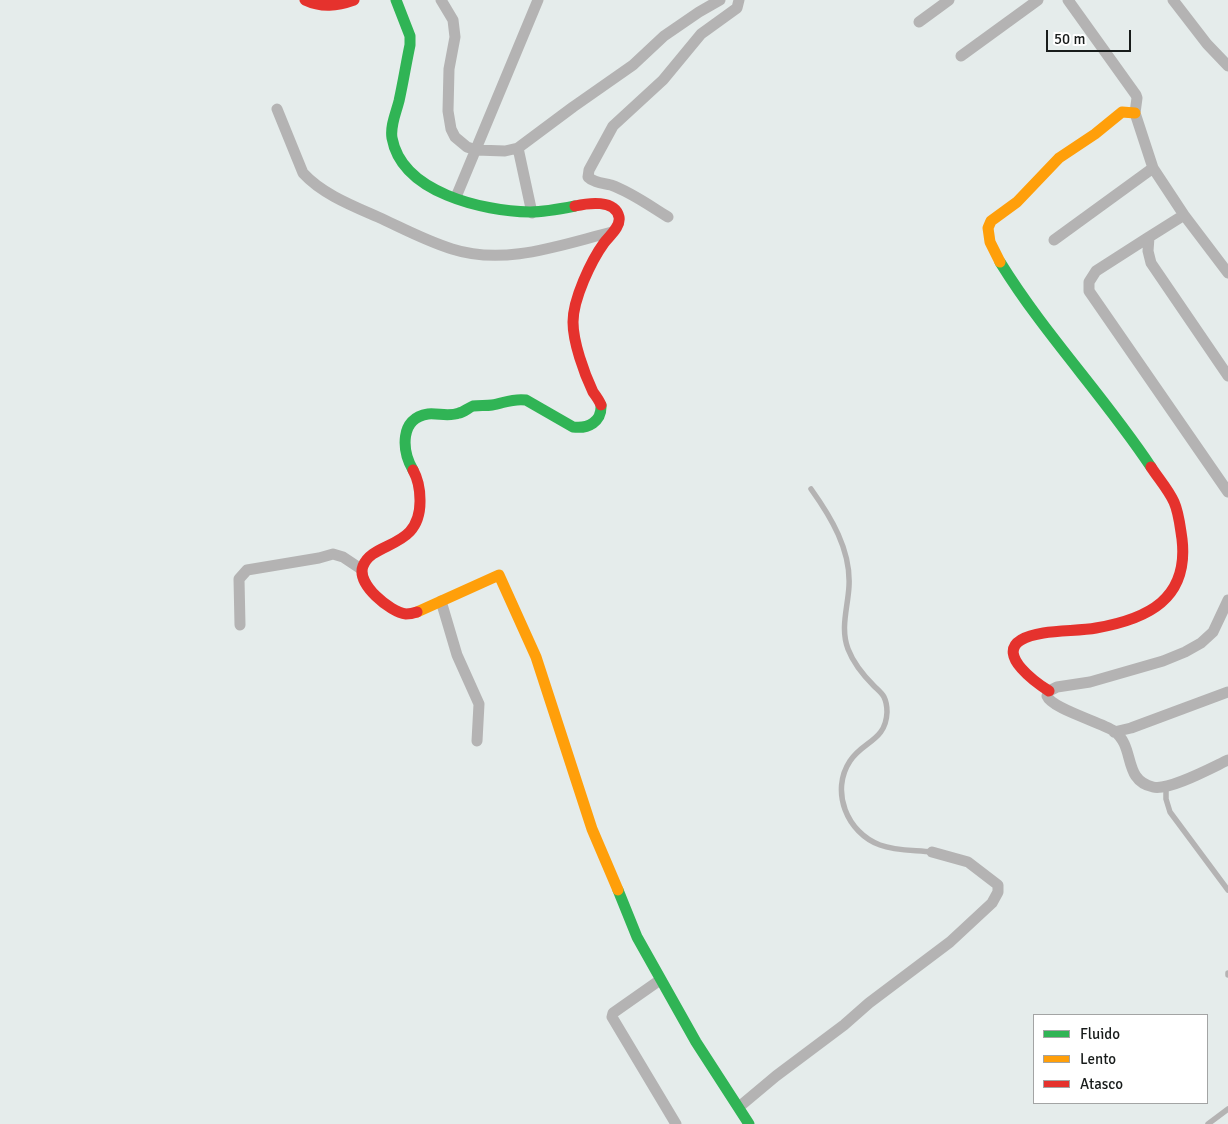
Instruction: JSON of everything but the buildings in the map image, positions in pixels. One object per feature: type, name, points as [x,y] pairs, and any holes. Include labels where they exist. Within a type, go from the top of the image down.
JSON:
[{"type":"street","points":[[304,0],[326,7],[354,0]]},
{"type":"street","points":[[396,0],[410,36],[410,45],[391,130],[393,148],[400,163],[411,175],[436,190],[492,209],[532,213],[602,204],[617,212],[619,220],[618,225],[601,249],[578,299],[573,316],[576,342],[592,390],[601,404],[600,415],[597,420],[589,427],[574,427],[526,400],[518,398],[509,399],[491,406],[475,406],[456,414],[423,415],[416,418],[407,431],[405,446],[408,460],[417,477],[420,492],[420,516],[403,540],[369,557],[363,564],[361,569],[364,582],[392,609],[408,614],[499,575],[536,657],[592,829],[637,937],[696,1042],[749,1124]]},
{"type":"street","points":[[441,0],[453,20],[455,37],[449,69],[448,111],[451,129],[455,137],[467,147],[476,150],[518,148],[633,65],[664,36],[720,0]]},
{"type":"street","points":[[456,198],[538,0]]},
{"type":"street","points":[[668,217],[612,185],[592,180],[588,177],[589,170],[612,126],[663,80],[701,34],[737,8],[739,0]]},
{"type":"street","points":[[919,22],[949,0]]},
{"type":"street","points":[[961,56],[1038,0]]},
{"type":"street","points":[[1068,0],[1136,95],[1134,113],[1152,168],[1184,216],[1228,273]]},
{"type":"street","points":[[1174,0],[1207,44],[1228,66]]},
{"type":"street","points":[[278,109],[303,173],[310,182],[348,204],[452,249],[484,255],[509,255],[552,247],[612,232]]},
{"type":"street","points":[[1049,691],[1030,677],[1015,660],[1014,652],[1017,644],[1024,638],[1116,623],[1153,610],[1166,598],[1176,584],[1183,568],[1183,547],[1174,502],[1112,415],[1028,307],[995,253],[988,239],[988,229],[992,220],[1020,200],[1060,158],[1100,131],[1123,111],[1134,113]]},
{"type":"street","points":[[518,148],[532,213]]},
{"type":"street","points":[[1054,240],[1152,168]]},
{"type":"street","points":[[1184,216],[1093,274],[1089,282],[1089,291],[1228,492]]},
{"type":"street","points":[[1149,237],[1148,251],[1151,263],[1228,376]]},
{"type":"street","points":[[240,625],[239,579],[247,570],[333,554],[343,557],[361,569]]},
{"type":"street","points":[[1228,600],[1213,632],[1201,643],[1185,652],[1164,661],[1090,682],[1057,686],[1049,691],[1047,696],[1050,701],[1114,732],[1126,746],[1136,778],[1146,785],[1166,788],[1228,760]]},
{"type":"street","points":[[441,601],[457,655],[480,704],[478,741]]},
{"type":"street","points":[[1114,732],[1131,728],[1228,692]]},
{"type":"street","points":[[738,1107],[844,1025],[869,1003],[950,942],[992,903],[998,892],[998,885],[968,862],[932,852]]},
{"type":"street","points":[[660,980],[613,1013],[612,1017],[676,1124]]},
{"type":"lane","points":[[811,489],[836,530],[848,564],[849,588],[844,635],[848,650],[863,673],[884,697],[886,704],[886,719],[880,733],[855,754],[845,770],[841,786],[844,808],[853,825],[873,842],[887,847],[932,852]]},
{"type":"lane","points":[[1166,788],[1166,799],[1170,812],[1228,890]]},
{"type":"lane","points":[[1208,1124],[1228,1109]]},
{"type":"traffic: fast","points":[[396,0],[410,36],[410,45],[393,124],[392,138],[399,157],[411,173],[447,195],[468,203],[490,208],[530,212],[575,206]]},
{"type":"traffic: fast","points":[[1000,262],[1036,315],[1114,415],[1151,467]]},
{"type":"traffic: fast","points":[[413,470],[405,445],[406,436],[412,422],[419,417],[428,414],[455,414],[473,406],[526,400],[573,427],[584,427],[597,420],[601,411],[601,405]]},
{"type":"traffic: fast","points":[[618,890],[637,937],[696,1042],[749,1124]]},
{"type":"traffic: slow","points":[[1000,262],[990,242],[988,228],[991,221],[1017,202],[1059,158],[1095,134],[1122,112],[1135,113]]},
{"type":"traffic: slow","points":[[417,612],[499,575],[536,657],[592,829],[618,890]]},
{"type":"traffic: jam","points":[[305,0],[311,3],[330,5],[354,0]]},
{"type":"traffic: jam","points":[[575,206],[594,203],[607,205],[612,207],[619,217],[616,228],[604,243],[588,270],[576,302],[573,322],[573,330],[580,357],[593,392],[601,405]]},
{"type":"traffic: jam","points":[[1049,691],[1029,676],[1016,661],[1013,653],[1015,646],[1021,640],[1047,632],[1096,628],[1132,619],[1148,612],[1161,603],[1172,591],[1179,577],[1182,560],[1182,539],[1177,511],[1169,493],[1151,467]]},
{"type":"traffic: jam","points":[[413,470],[420,492],[418,516],[413,528],[405,536],[368,558],[363,566],[362,573],[369,589],[384,603],[406,614],[417,612]]}]
